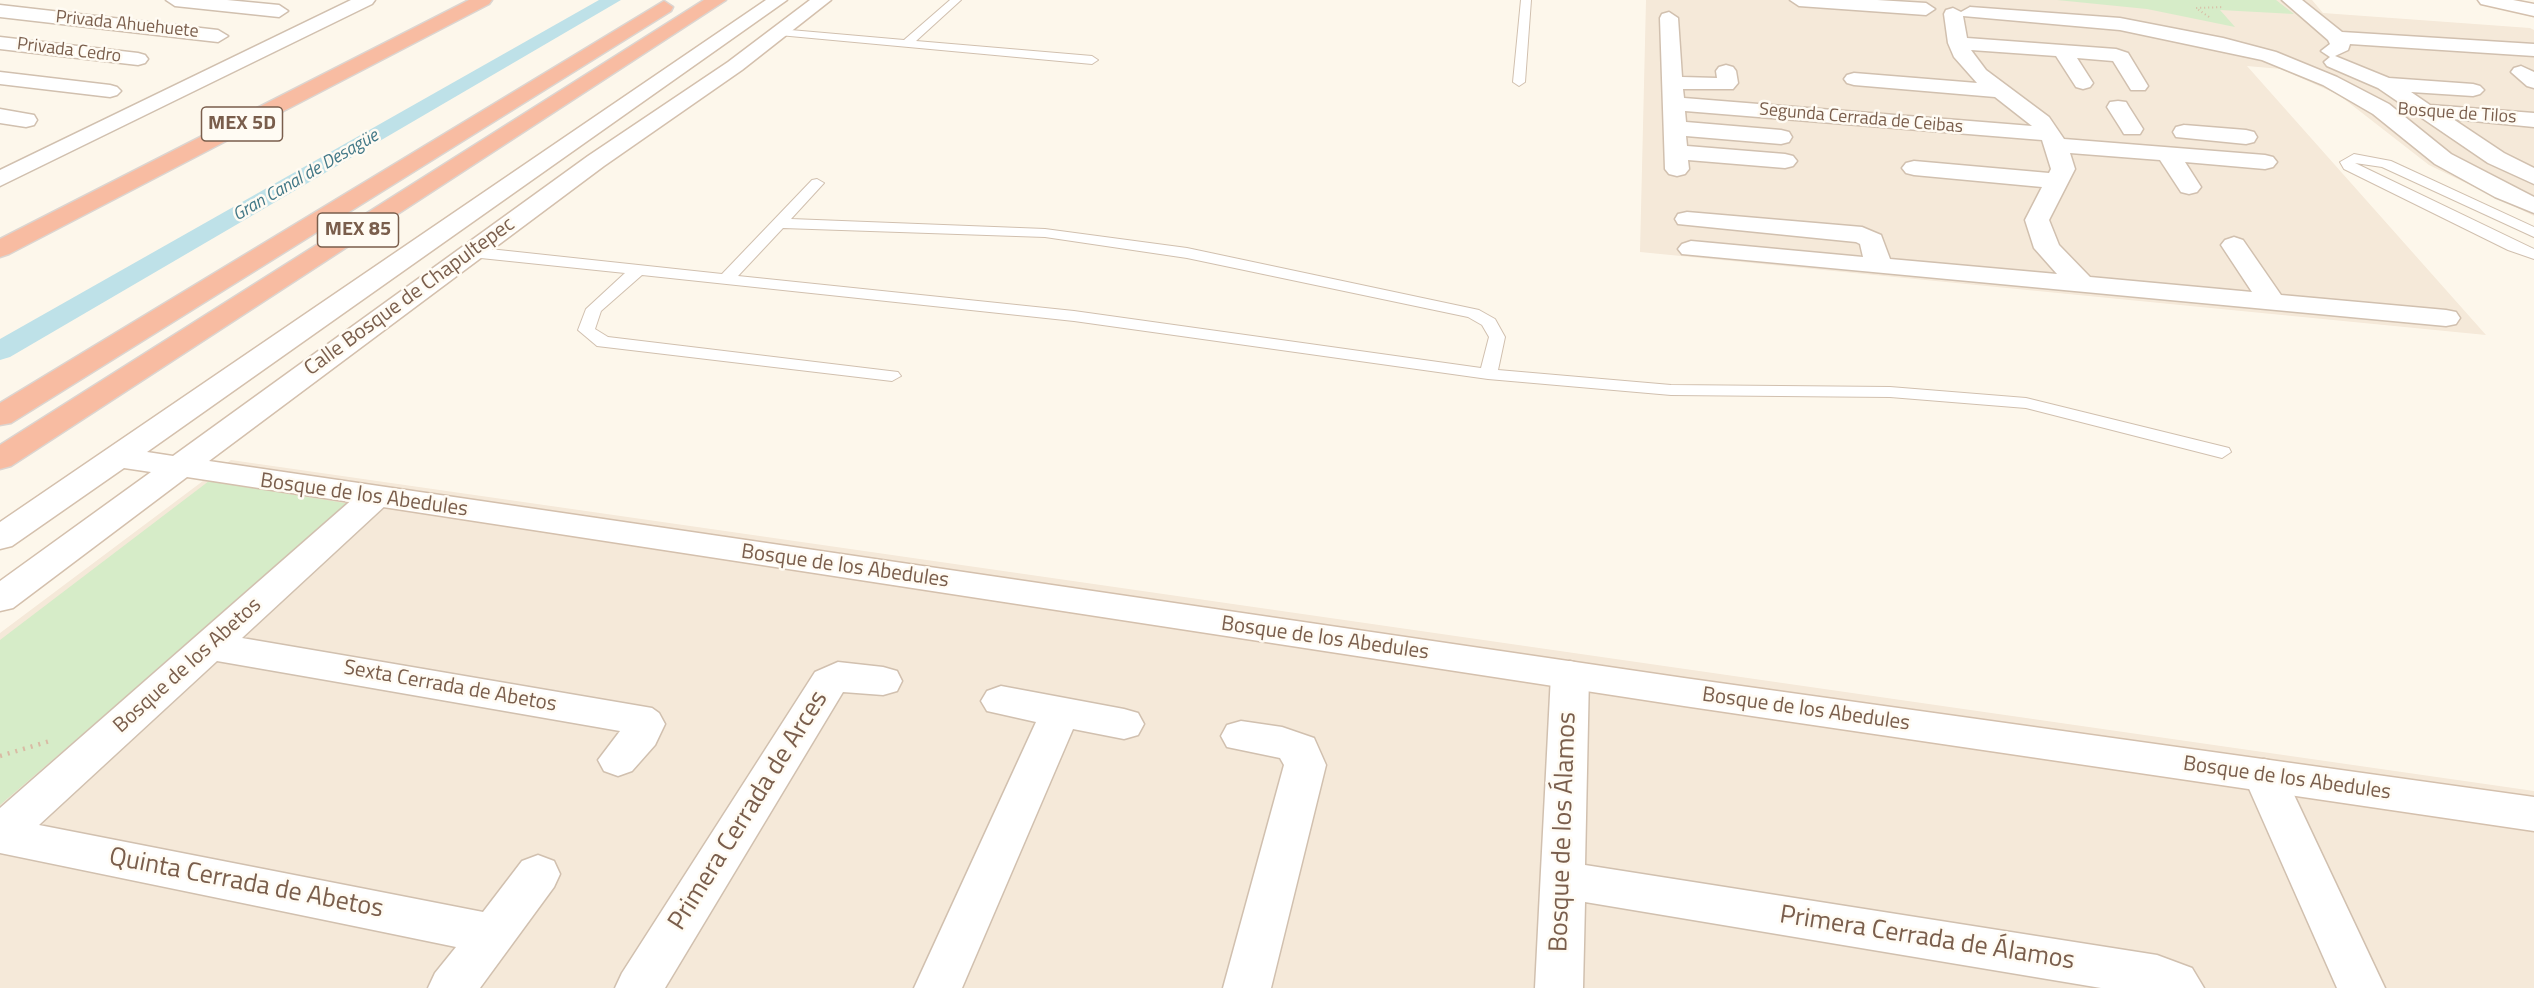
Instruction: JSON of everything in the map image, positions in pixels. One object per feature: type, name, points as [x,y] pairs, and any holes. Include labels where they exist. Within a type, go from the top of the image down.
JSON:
[{"type":"highway","name":"MEX 5D","points":[[0,226],[453,0]]},
{"type":"highway","name":"MEX 5D","points":[[0,249],[483,0]]},
{"type":"highway","name":"MEX 85","points":[[0,416],[676,0]]},
{"type":"highway","name":"MEX 85","points":[[0,459],[717,0]]},
{"type":"street","points":[[175,0],[279,10]]},
{"type":"street","points":[[0,179],[366,0]]},
{"type":"street","name":"Calle Bosque de Chapultepec","points":[[0,538],[778,0]]},
{"type":"street","name":"Calle Bosque de Chapultepec","points":[[0,598],[471,252],[822,0]]},
{"type":"street","points":[[1799,0],[2121,10],[2226,30],[2309,53],[2385,84],[2430,111],[2496,158],[2534,177]]},
{"type":"street","points":[[2269,56],[2336,50],[2341,46],[2337,37],[2291,0]]},
{"type":"street","points":[[2487,0],[2534,8]]},
{"type":"street","points":[[1968,7],[1958,43],[1964,57],[1979,74],[2053,131],[2063,169],[2059,181],[2037,220],[2047,248],[2081,284]]},
{"type":"street","points":[[1968,7],[2120,24],[2223,44],[2269,56],[2330,81],[2381,109],[2443,159],[2534,206]]},
{"type":"street","name":"Privada Ahuehuete","points":[[0,11],[218,36]]},
{"type":"street","points":[[1669,18],[1677,161],[1785,161]]},
{"type":"street","points":[[2337,37],[2534,50]]},
{"type":"street","name":"Privada Cedro","points":[[0,43],[138,59]]},
{"type":"street","points":[[1958,43],[2121,57],[2138,86]]},
{"type":"street","points":[[2063,51],[2083,83]]},
{"type":"street","points":[[1868,58],[1865,80],[1926,76],[2001,91]]},
{"type":"street","points":[[1672,93],[1726,85],[1728,83],[1726,71]]},
{"type":"street","points":[[0,78],[110,91]]},
{"type":"street","points":[[2385,84],[2473,90]]},
{"type":"street","name":"Segunda Cerrada de Ceibas","points":[[1672,93],[2053,131],[2163,138]]},
{"type":"street","name":"Bosque de Tilos","points":[[2381,109],[2534,120]]},
{"type":"street","points":[[0,116],[26,120]]},
{"type":"street","points":[[2114,117],[2132,129],[2265,162]]},
{"type":"street","points":[[1674,128],[1781,137]]},
{"type":"street","points":[[2163,138],[2246,137]]},
{"type":"street","points":[[2163,138],[2189,187]]},
{"type":"street","points":[[1914,168],[2059,181]]},
{"type":"street","points":[[1687,219],[1862,235],[1872,240],[1879,267]]},
{"type":"street","points":[[2234,245],[2272,301]]},
{"type":"street","points":[[1690,249],[2446,318]]},
{"type":"street","name":"Bosque de los Abedules","points":[[117,458],[1570,675],[2534,814]]},
{"type":"street","name":"Bosque de los Abetos","points":[[0,835],[375,497]]},
{"type":"street","name":"Sexta Cerrada de Abetos","points":[[209,646],[638,719],[645,724],[641,734],[618,760]]},
{"type":"street","name":"Bosque de los Álamos","points":[[1559,988],[1570,675]]},
{"type":"street","name":"Primera Cerrada de Arces","points":[[639,988],[829,682],[838,676],[883,681]]},
{"type":"street","points":[[1001,701],[1124,724]]},
{"type":"street","points":[[938,988],[1061,712]]},
{"type":"street","points":[[1241,736],[1282,743],[1300,749],[1305,765],[1247,988]]},
{"type":"street","points":[[2264,775],[2361,988]]},
{"type":"street","name":"Quinta Cerrada de Abetos","points":[[0,835],[493,934]]},
{"type":"street","points":[[453,988],[538,874]]},
{"type":"street","name":"Primera Cerrada de Álamos","points":[[1563,880],[2157,976],[2175,983],[2180,988]]},
{"type":"lane","points":[[906,44],[956,0]]},
{"type":"lane","points":[[1519,82],[1526,0]]},
{"type":"lane","points":[[2507,0],[2534,8]]},
{"type":"lane","points":[[779,32],[1092,60]]},
{"type":"lane","points":[[2534,233],[2386,164],[2354,158],[2347,162],[2349,166],[2455,219],[2513,247],[2534,254]]},
{"type":"lane","points":[[725,280],[817,183]]},
{"type":"lane","points":[[780,223],[1045,233],[1187,254],[1473,313],[1488,322],[1497,337],[1488,374]]},
{"type":"lane","points":[[471,252],[1074,316],[1488,374],[1671,390],[1890,392],[2026,403],[2222,452]]},
{"type":"lane","points":[[637,271],[594,309],[586,330],[603,342],[892,376]]},
{"type":"path","points":[[2224,7],[2196,8],[2226,30]]},
{"type":"shaded area","points":[[1646,0],[2312,0],[2323,13],[2530,28],[2534,30],[2534,216],[2429,165],[2339,95],[2281,69],[2247,66],[2486,335],[1640,252]]},
{"type":"shaded area","points":[[231,460],[2534,791],[2534,988],[0,988],[0,633]]},
{"type":"green space","points":[[2057,0],[2276,0],[2294,14],[2220,10],[2235,27],[2147,9]]},
{"type":"green space","points":[[209,481],[351,504],[0,805],[0,640]]},
{"type":"waterway","name":"Gran Canal de Desagüe","points":[[0,351],[612,0]]}]
